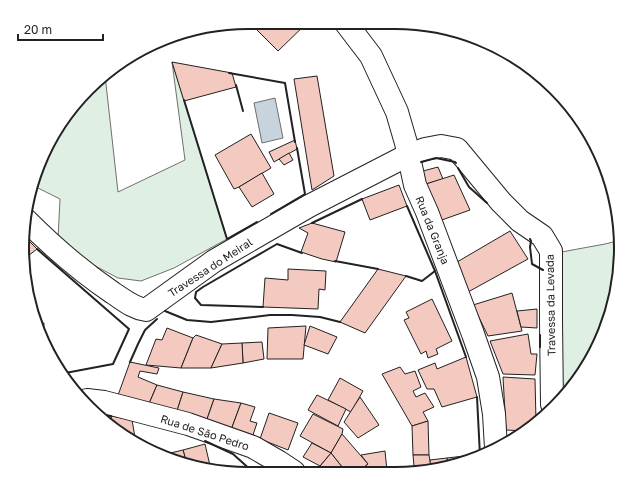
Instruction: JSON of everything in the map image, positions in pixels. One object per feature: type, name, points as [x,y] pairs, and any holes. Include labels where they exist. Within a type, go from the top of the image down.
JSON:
[{"type":"street","name":"Rua da Granja","points":[[350,29],[371,56],[397,112],[406,143],[415,185],[427,212],[471,327],[488,377],[494,414],[496,442]]},
{"type":"street","name":"Travessa da Levada","points":[[408,155],[425,149],[441,146],[457,149],[501,202],[520,221],[542,236],[548,246],[551,252],[550,321],[552,401]]},
{"type":"street","name":"Travessa do Meiral","points":[[30,224],[46,240],[95,281],[129,304],[138,309],[146,310],[214,261],[309,206],[408,155]]},
{"type":"street","name":"Rua de São Pedro","points":[[91,400],[104,402],[188,424],[253,447],[286,467]]},
{"type":"green space","points":[[172,62],[227,239],[174,268],[141,281],[118,278],[86,261],[58,239],[60,199],[37,188],[58,138],[83,104],[106,82],[118,192],[185,160]]},
{"type":"green space","points":[[614,242],[614,262],[607,305],[585,358],[561,391],[556,253]]},
{"type":"shaded area","points":[[275,98],[283,138],[262,143],[254,103]]},
{"type":"building","points":[[256,29],[301,29],[278,51]]},
{"type":"building","points":[[172,62],[232,73],[236,87],[184,101]]},
{"type":"building","points":[[317,76],[334,176],[312,190],[294,79]]},
{"type":"building","points":[[251,134],[271,168],[234,189],[215,155]]},
{"type":"building","points":[[295,140],[297,149],[274,162],[269,152]]},
{"type":"building","points":[[289,153],[293,160],[284,165],[279,159]]},
{"type":"building","points":[[438,167],[443,179],[426,184],[423,171]]},
{"type":"building","points":[[262,173],[274,194],[252,207],[239,187]]},
{"type":"building","points":[[454,175],[470,210],[439,221],[426,184]]},
{"type":"building","points":[[399,185],[407,206],[370,220],[362,199]]},
{"type":"building","points":[[312,223],[345,232],[336,262],[301,252],[308,233],[299,228]]},
{"type":"building","points":[[510,231],[528,259],[468,292],[457,262]]},
{"type":"building","points":[[29,241],[37,249],[29,255]]},
{"type":"building","points":[[288,269],[326,271],[325,290],[319,289],[318,309],[263,307],[265,278],[288,280]]},
{"type":"building","points":[[378,269],[406,276],[365,333],[340,322]]},
{"type":"building","points":[[512,293],[522,331],[488,336],[473,305]]},
{"type":"building","points":[[432,299],[452,341],[436,349],[438,354],[428,358],[426,351],[421,354],[404,320],[409,318],[406,312]]},
{"type":"building","points":[[537,309],[537,328],[521,327],[517,311]]},
{"type":"building","points":[[306,326],[303,359],[267,359],[268,328]]},
{"type":"building","points":[[310,326],[337,337],[328,354],[304,345]]},
{"type":"building","points":[[167,328],[193,338],[181,368],[146,365],[156,339],[162,340]]},
{"type":"building","points":[[528,334],[531,354],[537,354],[535,375],[503,374],[490,341]]},
{"type":"building","points":[[196,335],[222,344],[211,368],[181,368],[193,338]]},
{"type":"building","points":[[262,342],[264,359],[243,363],[242,343]]},
{"type":"building","points":[[242,343],[243,363],[211,368],[222,344]]},
{"type":"building","points":[[466,357],[477,397],[442,407],[434,389],[427,389],[418,370],[435,363],[437,369]]},
{"type":"building","points":[[130,362],[159,368],[157,374],[140,371],[138,377],[157,385],[148,406],[117,398]]},
{"type":"building","points":[[400,367],[405,374],[415,371],[421,387],[413,391],[416,397],[425,393],[434,407],[423,412],[428,421],[412,426],[382,374]]},
{"type":"building","points":[[503,377],[535,379],[536,416],[516,431],[506,430]]},
{"type":"building","points":[[340,378],[363,391],[351,412],[328,400]]},
{"type":"building","points":[[157,385],[183,392],[176,414],[148,406]]},
{"type":"building","points":[[183,392],[214,399],[206,422],[176,414]]},
{"type":"building","points":[[317,395],[346,409],[338,426],[308,410]]},
{"type":"building","points":[[360,397],[379,425],[358,438],[344,422]]},
{"type":"building","points":[[214,399],[241,403],[231,430],[206,422]]},
{"type":"building","points":[[241,403],[255,407],[250,421],[257,423],[252,438],[231,430]]},
{"type":"building","points":[[269,413],[298,423],[288,450],[260,439]]},
{"type":"building","points":[[313,414],[343,429],[342,434],[331,453],[300,436]]},
{"type":"building","points":[[111,416],[132,420],[135,436],[126,430],[112,419]]},
{"type":"building","points":[[428,421],[429,455],[413,455],[412,426]]},
{"type":"building","points":[[342,434],[368,464],[364,467],[342,467],[331,453]]},
{"type":"building","points":[[312,443],[331,453],[320,466],[303,457]]},
{"type":"building","points":[[205,444],[210,464],[185,458],[183,450]]},
{"type":"building","points":[[183,450],[185,458],[178,455],[172,453]]},
{"type":"building","points":[[385,451],[387,467],[364,467],[368,464],[361,455]]},
{"type":"building","points":[[331,453],[342,467],[319,467]]},
{"type":"building","points":[[413,455],[429,455],[431,464],[414,466]]},
{"type":"building","points":[[462,456],[447,461],[447,458]]},
{"type":"building","points":[[447,458],[447,461],[430,464],[430,460]]},
{"type":"wall","points":[[229,73],[285,83],[295,142]]},
{"type":"wall","points":[[236,85],[243,111]]},
{"type":"wall","points":[[184,100],[227,239],[257,222]]},
{"type":"wall","points":[[271,214],[305,194],[297,148]]},
{"type":"wall","points":[[421,162],[436,158],[456,163]]},
{"type":"wall","points":[[458,168],[469,187],[487,203]]},
{"type":"wall","points":[[312,223],[362,199]]},
{"type":"wall","points":[[407,206],[435,271],[466,357]]},
{"type":"wall","points":[[530,239],[532,264],[543,270]]},
{"type":"wall","points":[[263,307],[201,305],[195,298],[196,292],[277,244],[302,253]]},
{"type":"wall","points":[[37,249],[129,329],[113,364],[68,373]]},
{"type":"wall","points":[[335,261],[378,269]]},
{"type":"wall","points":[[406,276],[422,281],[435,271]]},
{"type":"wall","points":[[165,311],[187,320],[211,322],[270,315],[320,317],[340,322]]},
{"type":"wall","points":[[130,362],[145,330],[157,319]]},
{"type":"wall","points":[[540,335],[540,347]]},
{"type":"wall","points":[[477,397],[480,450]]},
{"type":"wall","points":[[205,441],[233,454],[247,467]]}]
